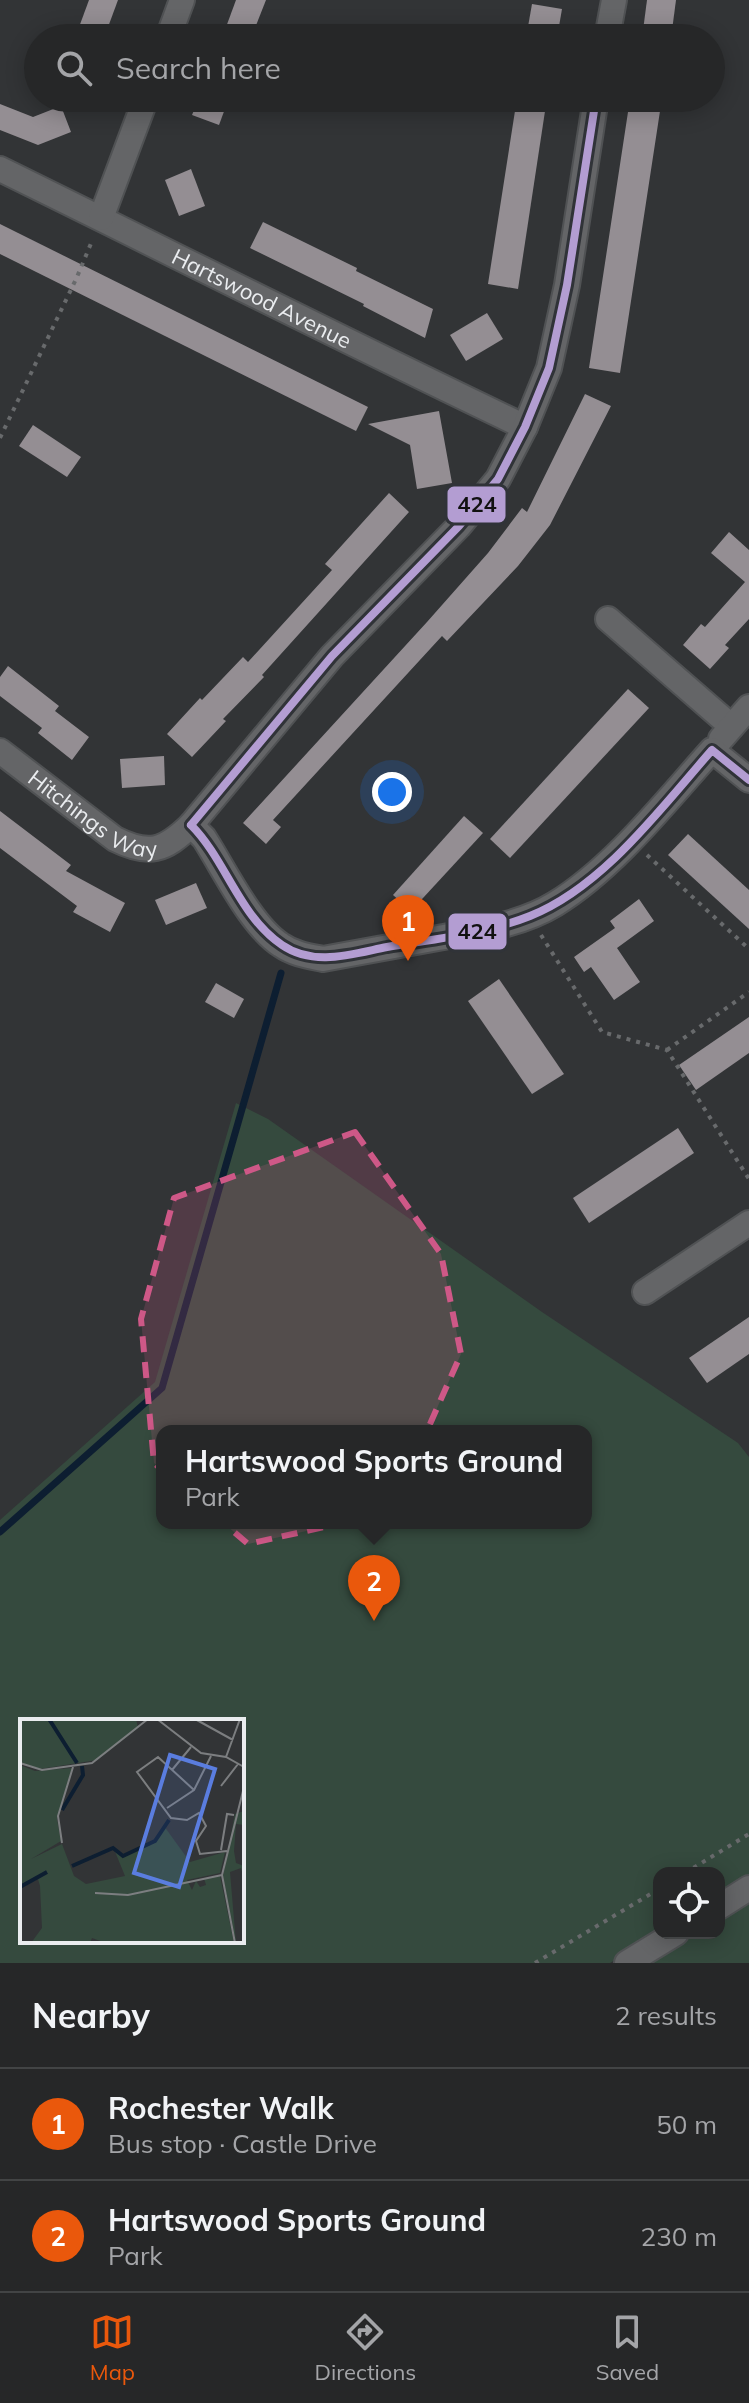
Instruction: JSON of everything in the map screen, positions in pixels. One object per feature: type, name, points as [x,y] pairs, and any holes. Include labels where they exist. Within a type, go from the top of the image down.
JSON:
[{"type":"street","points":[[173,24],[182,0]]},
{"type":"street","points":[[610,24],[614,0]]},
{"type":"street","points":[[101,218],[141,112]]},
{"type":"street","name":"Hitchings Way","points":[[0,751],[115,839],[133,848],[156,849],[175,841],[191,825],[332,656],[459,526],[498,479],[525,427],[549,368],[567,285],[594,112]]},
{"type":"street","name":"Hartswood Avenue","points":[[0,169],[525,427]]},
{"type":"street","points":[[608,619],[731,726]]},
{"type":"street","points":[[191,825],[204,838],[264,931],[282,946],[300,955],[323,959],[480,930],[529,916],[553,905],[581,886],[631,839],[749,707]]},
{"type":"street","points":[[712,750],[749,780]]},
{"type":"street","points":[[645,1292],[749,1223]]},
{"type":"street","points":[[725,1903],[749,1888]]},
{"type":"street","points":[[627,1963],[666,1939]]},
{"type":"path","points":[[0,438],[77,277],[101,218]]},
{"type":"path","points":[[631,839],[749,949]]},
{"type":"path","points":[[529,916],[602,1032],[667,1050],[749,1179]]},
{"type":"path","points":[[667,1050],[749,992]]},
{"type":"path","points":[[695,1867],[749,1834]]},
{"type":"path","points":[[535,1963],[653,1893]]},
{"type":"highlighted area","points":[[355,1132],[441,1254],[461,1354],[391,1512],[248,1544],[154,1463],[141,1319],[174,1198]]},
{"type":"green space","points":[[236,1103],[268,1119],[542,1312],[738,1443],[749,1457],[749,1878],[725,1893],[725,1867],[653,1867],[653,1937],[610,1963],[0,1963],[0,1520],[155,1382]]},
{"type":"green space","points":[[749,1900],[749,1963],[646,1963],[684,1939],[725,1939],[725,1914]]},
{"type":"building","points":[[89,0],[118,0],[109,24],[80,24]]},
{"type":"building","points":[[236,0],[266,0],[257,24],[227,24]]},
{"type":"building","points":[[647,0],[676,0],[673,24],[644,24]]},
{"type":"building","points":[[532,4],[562,9],[559,24],[528,24]]},
{"type":"building","points":[[0,104],[33,117],[46,112],[63,112],[71,132],[38,145],[0,130]]},
{"type":"building","points":[[193,112],[224,112],[219,125],[192,115]]},
{"type":"building","points":[[515,112],[545,112],[518,289],[488,284]]},
{"type":"building","points":[[628,112],[660,112],[620,373],[589,368]]},
{"type":"building","points":[[191,169],[205,206],[179,216],[165,180]]},
{"type":"building","points":[[263,222],[433,309],[425,338],[250,248]]},
{"type":"building","points":[[0,224],[368,407],[356,431],[0,254]]},
{"type":"building","points":[[487,313],[503,339],[466,361],[450,335]]},
{"type":"building","points":[[585,394],[611,406],[550,525],[518,566],[447,641],[442,636],[273,820],[281,827],[266,844],[243,823],[427,622],[488,553],[522,508],[527,512]]},
{"type":"building","points":[[439,411],[452,483],[417,489],[410,445],[368,424]]},
{"type":"building","points":[[33,425],[81,457],[67,477],[19,446]]},
{"type":"building","points":[[389,493],[409,512],[192,757],[167,734],[243,657],[248,662],[332,570],[325,564]]},
{"type":"building","points":[[729,532],[749,550],[749,619],[725,645],[729,648],[710,669],[683,645],[701,624],[705,627],[745,582],[711,553]]},
{"type":"building","points":[[8,666],[59,706],[55,711],[89,737],[72,760],[38,733],[42,728],[0,696],[0,677]]},
{"type":"building","points":[[628,689],[649,708],[510,858],[490,839]]},
{"type":"building","points":[[164,756],[165,785],[122,788],[120,759]]},
{"type":"building","points":[[0,811],[71,865],[66,871],[125,903],[110,932],[73,912],[77,906],[0,848]]},
{"type":"building","points":[[464,816],[483,833],[411,911],[393,895]]},
{"type":"building","points":[[688,834],[749,890],[749,929],[668,855]]},
{"type":"building","points":[[196,883],[207,908],[166,925],[155,900]]},
{"type":"building","points":[[639,899],[654,921],[617,948],[640,982],[614,1000],[591,967],[584,972],[574,957],[615,928],[610,921]]},
{"type":"building","points":[[499,979],[564,1074],[532,1094],[468,1001]]},
{"type":"building","points":[[216,983],[244,999],[234,1018],[205,1002]]},
{"type":"building","points":[[749,1017],[749,1053],[696,1090],[679,1065]]},
{"type":"building","points":[[678,1128],[694,1153],[589,1223],[573,1198]]},
{"type":"building","points":[[749,1317],[749,1354],[707,1383],[689,1358]]},
{"type":"waterway","points":[[0,1532],[162,1388],[281,973]]},
{"type":"transit line","name":"424","points":[[191,825],[332,656],[459,526],[498,479],[525,427],[549,368],[567,285],[594,112]]},
{"type":"transit line","name":"424","points":[[191,825],[267,933],[294,952],[333,957],[495,927],[557,903],[582,886],[629,844],[712,750],[749,780]]},
{"type":"place","name":"Rochester Walk","points":[[408,961]]},
{"type":"place","name":"Hartswood Sports Ground","points":[[374,1621]]}]
